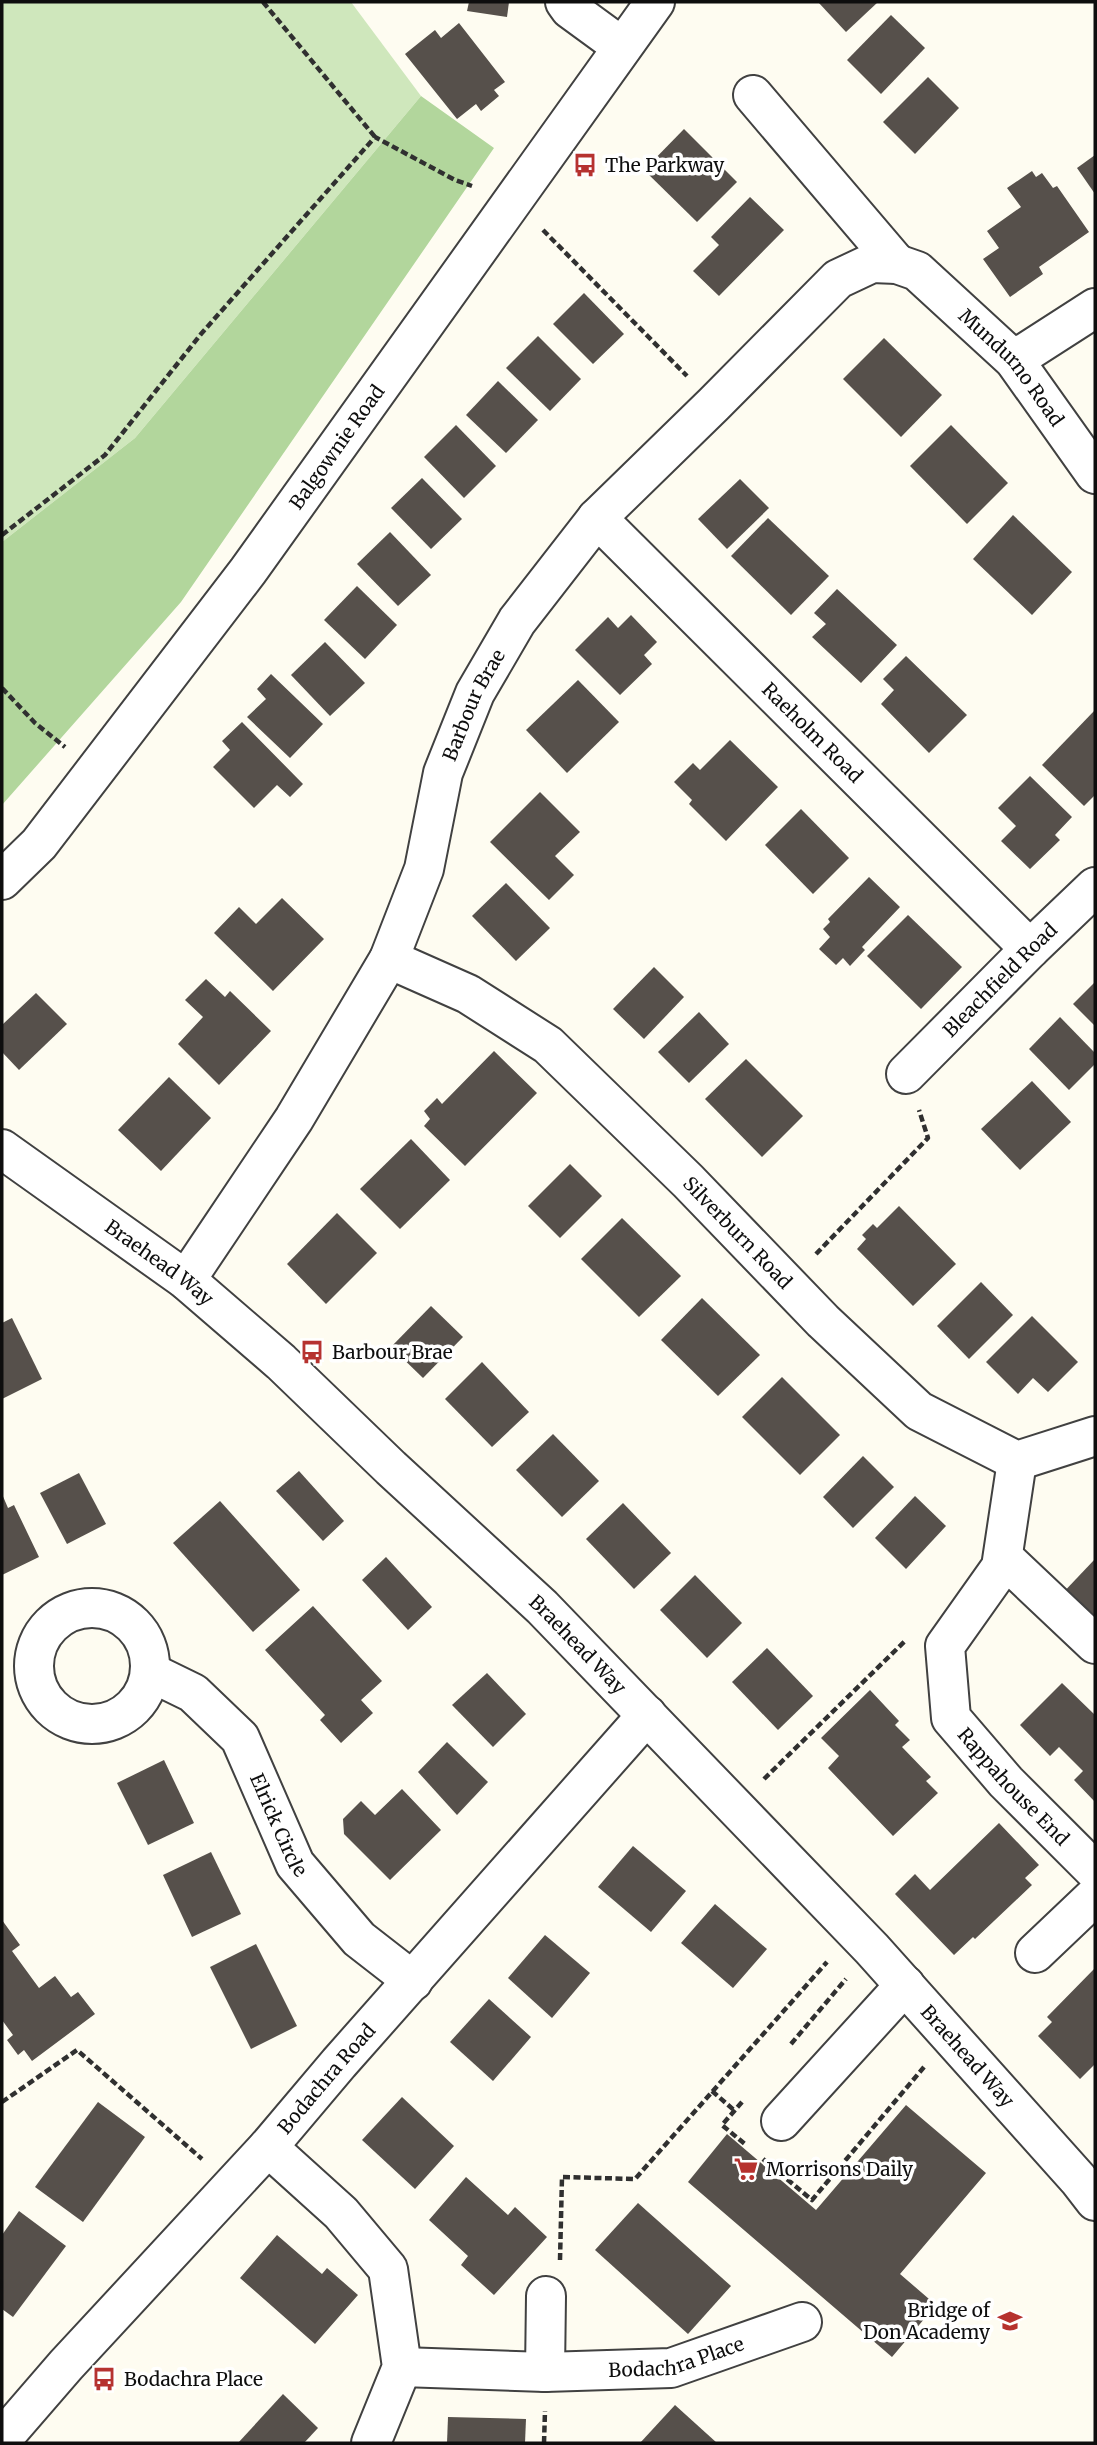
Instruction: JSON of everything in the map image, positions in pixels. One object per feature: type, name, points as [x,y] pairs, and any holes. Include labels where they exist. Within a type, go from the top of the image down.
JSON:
[{"type":"street","points":[[565,2],[570,9],[622,47]]},
{"type":"street","name":"Balgownie Road","points":[[2,880],[39,845],[248,570],[655,2]]},
{"type":"street","name":"Mundurno Road","points":[[752,95],[907,267],[1014,360],[1095,474]]},
{"type":"street","name":"Barbour Brae","points":[[186,1280],[294,1119],[389,959],[424,869],[443,773],[475,693],[517,621],[597,518],[838,279],[872,263],[907,267]]},
{"type":"street","points":[[1014,360],[1095,308]]},
{"type":"street","name":"Raeholm Road","points":[[597,518],[1030,949]]},
{"type":"street","name":"Bleachfield Road","points":[[906,1074],[1095,887]]},
{"type":"street","name":"Silverburn Road","points":[[389,959],[468,994],[548,1045],[788,1282],[823,1321],[919,1411],[1017,1461]]},
{"type":"street","name":"Braehead Way","points":[[2,1149],[186,1280],[281,1362],[542,1607],[872,1949],[1078,2179],[1095,2202]]},
{"type":"street","points":[[949,1639],[1002,1567],[1017,1461],[1087,1450]]},
{"type":"street","points":[[1003,1557],[1095,1644]]},
{"type":"street","name":"Rappahouse End","points":[[949,1639],[945,1646],[951,1718],[1006,1782],[1095,1871]]},
{"type":"street","name":"Elrick Circle","points":[[150,1672],[193,1693],[240,1738],[295,1864],[359,1939],[412,1981]]},
{"type":"street","name":"Bodachra Road","points":[[2,2439],[268,2147],[647,1715]]},
{"type":"street","points":[[1035,1954],[1095,1896]]},
{"type":"street","points":[[781,2121],[905,1985]]},
{"type":"street","points":[[268,2147],[341,2213],[388,2269],[402,2367],[371,2443]]},
{"type":"street","points":[[545,2372],[546,2296]]},
{"type":"street","name":"Bodachra Place","points":[[402,2367],[545,2372],[671,2368],[802,2322]]},
{"type":"path","points":[[263,2],[374,136],[455,180],[513,199],[714,404]]},
{"type":"path","points":[[2,535],[105,455],[201,334],[374,136]]},
{"type":"path","points":[[2,688],[35,723],[94,772]]},
{"type":"path","points":[[788,1282],[928,1138],[906,1074]]},
{"type":"path","points":[[735,1806],[914,1633],[949,1639]]},
{"type":"path","points":[[546,2296],[560,2279],[562,2177],[635,2179],[825,1963],[872,1949]]},
{"type":"path","points":[[2,2102],[77,2050],[231,2185]]},
{"type":"path","points":[[712,2091],[735,2111]]},
{"type":"green space","points":[[2,2],[351,2],[421,96],[135,438],[2,542]]},
{"type":"green space","points":[[421,96],[494,148],[181,602],[2,805],[2,542],[135,438]]},
{"type":"building","points":[[469,2],[509,2],[507,17],[467,11]]},
{"type":"building","points":[[818,2],[878,2],[846,32]]},
{"type":"building","points":[[891,15],[925,48],[881,94],[847,60]]},
{"type":"building","points":[[459,23],[505,82],[494,90],[499,96],[481,111],[476,104],[457,119],[405,54],[435,30],[441,38]]},
{"type":"building","points":[[928,77],[959,108],[915,154],[883,122]]},
{"type":"building","points":[[684,129],[737,182],[697,222],[644,170]]},
{"type":"building","points":[[1095,155],[1095,194],[1077,168]]},
{"type":"building","points":[[1032,171],[1036,177],[1042,173],[1053,188],[1057,186],[1089,232],[1039,267],[1043,274],[1010,297],[983,259],[999,248],[987,231],[1021,207],[1007,188]]},
{"type":"building","points":[[750,197],[784,230],[719,296],[693,271],[719,245],[711,237]]},
{"type":"building","points":[[584,293],[624,334],[593,364],[553,324]]},
{"type":"building","points":[[538,336],[581,379],[550,411],[506,368]]},
{"type":"building","points":[[884,338],[942,395],[901,437],[843,379]]},
{"type":"building","points":[[498,381],[538,420],[506,453],[466,415]]},
{"type":"building","points":[[456,425],[496,466],[464,498],[424,457]]},
{"type":"building","points":[[951,425],[1008,483],[967,524],[910,466]]},
{"type":"building","points":[[422,478],[462,519],[431,549],[391,508]]},
{"type":"building","points":[[740,479],[769,508],[727,549],[698,519]]},
{"type":"building","points":[[1013,515],[1072,572],[1032,615],[973,559]]},
{"type":"building","points":[[768,518],[829,576],[791,615],[731,556]]},
{"type":"building","points":[[390,532],[431,575],[398,606],[357,564]]},
{"type":"building","points":[[357,586],[397,625],[365,659],[324,620]]},
{"type":"building","points":[[837,589],[897,645],[861,683],[812,637],[826,624],[814,613]]},
{"type":"building","points":[[631,615],[657,642],[644,655],[652,664],[620,695],[575,650],[608,617],[618,628]]},
{"type":"building","points":[[325,642],[365,683],[330,716],[291,675]]},
{"type":"building","points":[[906,656],[967,715],[929,753],[881,704],[894,690],[883,679]]},
{"type":"building","points":[[271,674],[323,724],[290,758],[247,717],[266,699],[257,689]]},
{"type":"building","points":[[578,680],[619,722],[567,773],[526,730]]},
{"type":"building","points":[[1095,710],[1095,795],[1084,806],[1042,765]]},
{"type":"building","points":[[242,722],[303,784],[290,797],[277,785],[254,808],[213,767],[230,750],[222,741]]},
{"type":"building","points":[[730,740],[778,787],[726,841],[689,804],[692,800],[674,782],[693,763],[700,770]]},
{"type":"building","points":[[1030,776],[1072,817],[1055,835],[1060,840],[1030,869],[1001,841],[1016,826],[998,808]]},
{"type":"building","points":[[540,792],[580,832],[555,856],[574,875],[549,900],[490,842]]},
{"type":"building","points":[[801,809],[849,858],[813,894],[765,845]]},
{"type":"building","points":[[869,877],[900,907],[862,947],[865,950],[850,966],[843,958],[836,965],[819,949],[830,937],[823,929],[830,922],[828,919]]},
{"type":"building","points":[[506,883],[550,928],[516,961],[472,916]]},
{"type":"building","points":[[282,898],[324,939],[273,991],[214,933],[239,907],[256,924]]},
{"type":"building","points":[[908,915],[962,967],[921,1009],[867,956]]},
{"type":"building","points":[[654,967],[684,997],[644,1039],[613,1009]]},
{"type":"building","points":[[206,979],[225,997],[230,991],[271,1031],[219,1085],[178,1044],[203,1017],[185,1000]]},
{"type":"building","points":[[1095,982],[1095,1026],[1073,1004]]},
{"type":"building","points":[[36,993],[67,1024],[19,1070],[2,1052],[2,1025]]},
{"type":"building","points":[[699,1012],[729,1044],[689,1083],[658,1052]]},
{"type":"building","points":[[1060,1017],[1095,1053],[1095,1064],[1069,1090],[1029,1049]]},
{"type":"building","points":[[494,1051],[537,1093],[465,1166],[424,1126],[430,1119],[424,1111],[437,1098],[442,1104]]},
{"type":"building","points":[[746,1059],[803,1116],[762,1157],[705,1099]]},
{"type":"building","points":[[169,1077],[211,1118],[161,1171],[118,1130]]},
{"type":"building","points":[[1032,1081],[1071,1122],[1020,1170],[981,1129]]},
{"type":"building","points":[[411,1139],[450,1180],[400,1229],[360,1189]]},
{"type":"building","points":[[570,1164],[602,1196],[560,1238],[528,1206]]},
{"type":"building","points":[[899,1206],[956,1264],[913,1306],[857,1249],[866,1239],[862,1235],[873,1224],[877,1228]]},
{"type":"building","points":[[337,1213],[377,1253],[326,1304],[287,1264]]},
{"type":"building","points":[[622,1218],[681,1276],[639,1317],[581,1259]]},
{"type":"building","points":[[981,1282],[1013,1315],[969,1359],[937,1326]]},
{"type":"building","points":[[702,1298],[760,1355],[718,1396],[661,1340]]},
{"type":"building","points":[[431,1306],[463,1337],[423,1378],[391,1347]]},
{"type":"building","points":[[1032,1316],[1078,1362],[1048,1392],[1033,1378],[1018,1394],[986,1362]]},
{"type":"building","points":[[12,1318],[42,1379],[2,1399],[2,1323]]},
{"type":"building","points":[[482,1362],[529,1412],[492,1447],[445,1399]]},
{"type":"building","points":[[782,1377],[840,1435],[800,1475],[742,1417]]},
{"type":"building","points":[[553,1434],[599,1481],[562,1517],[516,1470]]},
{"type":"building","points":[[863,1456],[894,1487],[853,1528],[823,1497]]},
{"type":"building","points":[[299,1471],[344,1521],[323,1541],[276,1491]]},
{"type":"building","points":[[79,1473],[106,1524],[67,1544],[40,1493]]},
{"type":"building","points":[[2,1494],[8,1508],[14,1505],[39,1557],[2,1575]]},
{"type":"building","points":[[915,1496],[946,1526],[906,1569],[875,1538]]},
{"type":"building","points":[[220,1501],[300,1590],[253,1632],[173,1543]]},
{"type":"building","points":[[623,1503],[671,1553],[634,1589],[586,1539]]},
{"type":"building","points":[[386,1557],[432,1607],[408,1630],[362,1580]]},
{"type":"building","points":[[1095,1559],[1095,1634],[1058,1598]]},
{"type":"building","points":[[695,1575],[742,1623],[707,1658],[660,1610]]},
{"type":"building","points":[[313,1606],[382,1681],[361,1700],[373,1713],[341,1743],[320,1720],[325,1715],[265,1650]]},
{"type":"building","points":[[767,1648],[813,1696],[778,1730],[732,1682]]},
{"type":"building","points":[[487,1673],[526,1714],[493,1747],[452,1705]]},
{"type":"building","points":[[1062,1683],[1095,1715],[1095,1802],[1074,1780],[1083,1771],[1059,1747],[1050,1756],[1020,1725]]},
{"type":"building","points":[[870,1690],[899,1721],[895,1725],[910,1740],[902,1747],[931,1777],[926,1781],[938,1793],[893,1836],[828,1768],[839,1756],[821,1738]]},
{"type":"building","points":[[447,1742],[488,1782],[457,1815],[418,1772]]},
{"type":"building","points":[[164,1760],[194,1823],[148,1845],[117,1783]]},
{"type":"building","points":[[402,1789],[441,1830],[390,1880],[344,1834],[343,1819],[361,1801],[375,1815]]},
{"type":"building","points":[[999,1823],[1039,1865],[1025,1878],[1032,1885],[975,1939],[973,1937],[954,1955],[895,1894],[915,1874],[930,1890]]},
{"type":"building","points":[[633,1846],[686,1891],[651,1932],[598,1887]]},
{"type":"building","points":[[211,1852],[241,1914],[192,1937],[163,1875]]},
{"type":"building","points":[[715,1904],[767,1949],[733,1988],[681,1943]]},
{"type":"building","points":[[2,1920],[20,1945],[12,1951],[39,1988],[55,1976],[71,1997],[78,1992],[95,2014],[32,2061],[24,2050],[18,2055],[7,2040],[13,2035],[2,2020]]},
{"type":"building","points":[[545,1935],[590,1973],[552,2018],[508,1978]]},
{"type":"building","points":[[256,1944],[297,2026],[251,2049],[210,1967]]},
{"type":"building","points":[[1095,1968],[1095,2064],[1080,2079],[1038,2036],[1052,2022],[1047,2017]]},
{"type":"building","points":[[489,1999],[531,2037],[493,2081],[450,2042]]},
{"type":"building","points":[[402,2097],[454,2146],[415,2189],[362,2140]]},
{"type":"building","points":[[98,2102],[145,2137],[83,2222],[35,2187]]},
{"type":"building","points":[[906,2105],[986,2173],[900,2274],[936,2305],[892,2357],[688,2182],[727,2134],[816,2210]]},
{"type":"building","points":[[466,2177],[508,2215],[515,2207],[547,2237],[494,2295],[461,2265],[468,2256],[429,2220]]},
{"type":"building","points":[[638,2203],[731,2286],[688,2334],[595,2250]]},
{"type":"building","points":[[19,2211],[66,2246],[13,2317],[2,2309],[2,2235]]},
{"type":"building","points":[[277,2235],[322,2274],[327,2268],[358,2295],[315,2344],[240,2278]]},
{"type":"building","points":[[283,2394],[318,2428],[304,2443],[238,2443]]},
{"type":"building","points":[[675,2405],[717,2443],[640,2443]]},
{"type":"building","points":[[448,2417],[526,2419],[525,2443],[447,2443]]},
{"type":"place","name":"The Parkway","points":[[585,165]]},
{"type":"place","name":"Barbour Brae","points":[[312,1352]]},
{"type":"place","name":"Morrisons Daily","points":[[746,2169]]},
{"type":"place","name":"Bridge of Don Academy","points":[[1010,2321]]},
{"type":"place","name":"Bodachra Place","points":[[104,2379]]}]
